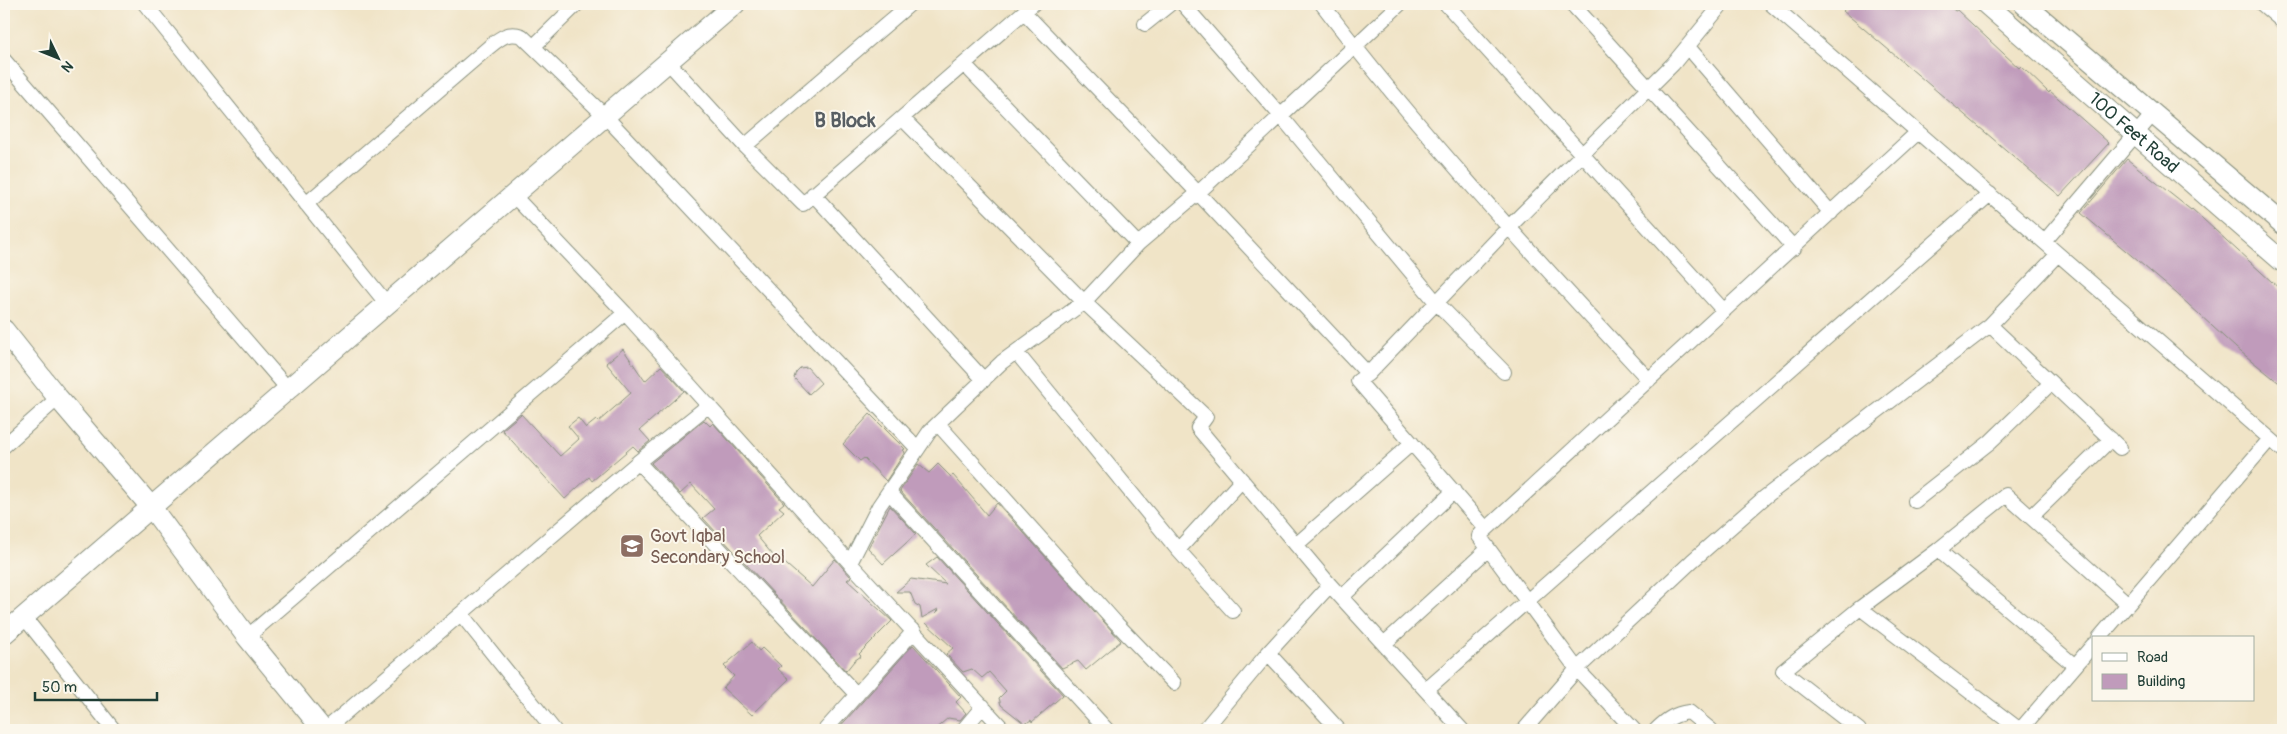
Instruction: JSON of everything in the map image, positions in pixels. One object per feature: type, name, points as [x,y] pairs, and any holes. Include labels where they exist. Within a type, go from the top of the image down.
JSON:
[{"type":"main road","points":[[4,634],[735,4]]},
{"type":"main road","name":"100 Feet Road","points":[[1986,4],[2283,262]]},
{"type":"main road","name":"100 Feet Road","points":[[2024,4],[2283,224]]},
{"type":"main road","points":[[4,330],[58,398],[151,507],[247,637],[324,730]]},
{"type":"street","points":[[145,4],[387,304]]},
{"type":"street","points":[[534,46],[576,4]]},
{"type":"street","points":[[745,146],[910,4]]},
{"type":"street","points":[[1146,24],[1170,4]]},
{"type":"street","points":[[1183,4],[1281,116],[1436,302],[1504,372]]},
{"type":"street","points":[[1322,4],[1354,46],[1508,228],[1649,380]]},
{"type":"street","points":[[850,564],[879,506],[930,431],[1016,352],[1084,302],[1138,244],[1198,193],[1400,4]]},
{"type":"street","points":[[1446,4],[1583,153],[1724,311]]},
{"type":"street","points":[[1572,4],[1794,248]]},
{"type":"street","points":[[1486,529],[1358,381],[1368,374],[1508,228],[1649,88],[1688,46],[1722,4]]},
{"type":"street","points":[[1772,4],[2283,450]]},
{"type":"street","points":[[2262,4],[2283,22]]},
{"type":"street","points":[[668,62],[745,146],[803,204],[1028,8],[1368,374]]},
{"type":"street","points":[[306,204],[502,37],[513,33],[522,36],[605,116],[918,449]]},
{"type":"street","points":[[1688,46],[1831,213]]},
{"type":"street","points":[[4,60],[288,389]]},
{"type":"street","points":[[964,64],[1138,244]]},
{"type":"street","points":[[2044,242],[2153,114]]},
{"type":"street","points":[[902,118],[1084,302],[1206,417],[1198,428],[1330,585],[1462,730]]},
{"type":"street","points":[[1634,730],[1577,669],[1487,550],[1479,536],[1918,132]]},
{"type":"street","points":[[813,194],[984,380]]},
{"type":"street","points":[[1426,690],[1990,194]]},
{"type":"street","points":[[513,195],[625,313],[850,564],[1004,730]]},
{"type":"street","points":[[1524,730],[1577,669],[1692,561],[1765,497],[1990,325],[2058,254]]},
{"type":"street","points":[[247,637],[625,313]]},
{"type":"street","points":[[1990,325],[2116,444],[2031,517]]},
{"type":"street","points":[[1016,352],[1178,550],[1233,611]]},
{"type":"street","points":[[1915,501],[1990,442],[2051,383]]},
{"type":"street","points":[[4,446],[58,398]]},
{"type":"street","points":[[324,730],[638,462],[709,405]]},
{"type":"street","points":[[938,424],[1117,624],[1174,683]]},
{"type":"street","points":[[2101,636],[2270,439]]},
{"type":"street","points":[[1296,545],[1412,442]]},
{"type":"street","points":[[638,462],[857,695]]},
{"type":"street","points":[[1178,550],[1242,480]]},
{"type":"street","points":[[1342,598],[1454,491]]},
{"type":"street","points":[[889,492],[1107,730]]},
{"type":"street","points":[[1860,730],[1783,671],[1860,608],[1938,550],[2006,495],[2128,604]]},
{"type":"street","points":[[1384,644],[1487,550]]},
{"type":"street","points":[[1938,550],[2075,666]]},
{"type":"street","points":[[1207,729],[1268,654],[1330,585]]},
{"type":"street","points":[[1860,608],[2020,730],[2092,646]]},
{"type":"street","points":[[461,614],[554,730]]},
{"type":"street","points":[[24,617],[114,730]]},
{"type":"street","points":[[825,730],[914,631]]},
{"type":"street","points":[[1268,654],[1339,730]]},
{"type":"street","points":[[963,730],[983,706]]},
{"type":"street","points":[[1656,730],[1665,721],[1678,714],[1689,712],[1711,730]]},
{"type":"building","points":[[1850,4],[1947,4],[1955,11],[1957,10],[2019,68],[2021,66],[2049,93],[2050,91],[2109,143],[2060,196],[1843,11]]},
{"type":"building","points":[[2127,159],[2192,209],[2283,292],[2283,386],[2236,348],[2176,293],[2081,213]]},
{"type":"building","points":[[623,349],[645,381],[661,366],[684,391],[640,430],[650,441],[638,451],[633,446],[592,481],[589,477],[565,499],[502,430],[521,414],[560,456],[579,439],[568,426],[578,418],[586,428],[596,420],[598,422],[631,393],[606,363]]},
{"type":"building","points":[[807,367],[821,383],[809,394],[794,378],[800,368]]},
{"type":"building","points":[[870,414],[905,449],[903,450],[905,452],[886,481],[864,458],[860,461],[843,444]]},
{"type":"building","points":[[704,420],[710,426],[713,423],[784,503],[779,507],[784,511],[757,536],[777,560],[779,558],[812,587],[835,559],[851,577],[847,580],[892,621],[859,654],[861,656],[846,671],[703,518],[714,509],[691,484],[680,494],[651,463]]},
{"type":"building","points":[[918,464],[929,473],[938,464],[951,477],[953,475],[987,515],[997,503],[1121,641],[1086,670],[1078,661],[1062,668],[900,491]]},
{"type":"building","points":[[890,506],[916,534],[883,564],[868,548]]},
{"type":"building","points":[[937,557],[1063,695],[1032,722],[1031,720],[1025,724],[1001,705],[999,698],[1006,691],[989,672],[982,678],[972,669],[963,672],[946,654],[953,648],[926,623],[938,609],[922,618],[920,607],[915,604],[910,592],[896,592],[911,579],[946,584],[926,565]]},
{"type":"building","points":[[752,642],[759,651],[762,648],[781,666],[778,669],[789,679],[752,715],[723,688],[734,676],[724,666]]},
{"type":"building","points":[[913,645],[961,697],[956,702],[966,713],[960,720],[948,718],[934,730],[837,730]]},
{"type":"place","name":"Govt Iqbal Secondary School","points":[[632,546]]},
{"type":"district","name":"B Block","points":[[845,120]]}]
